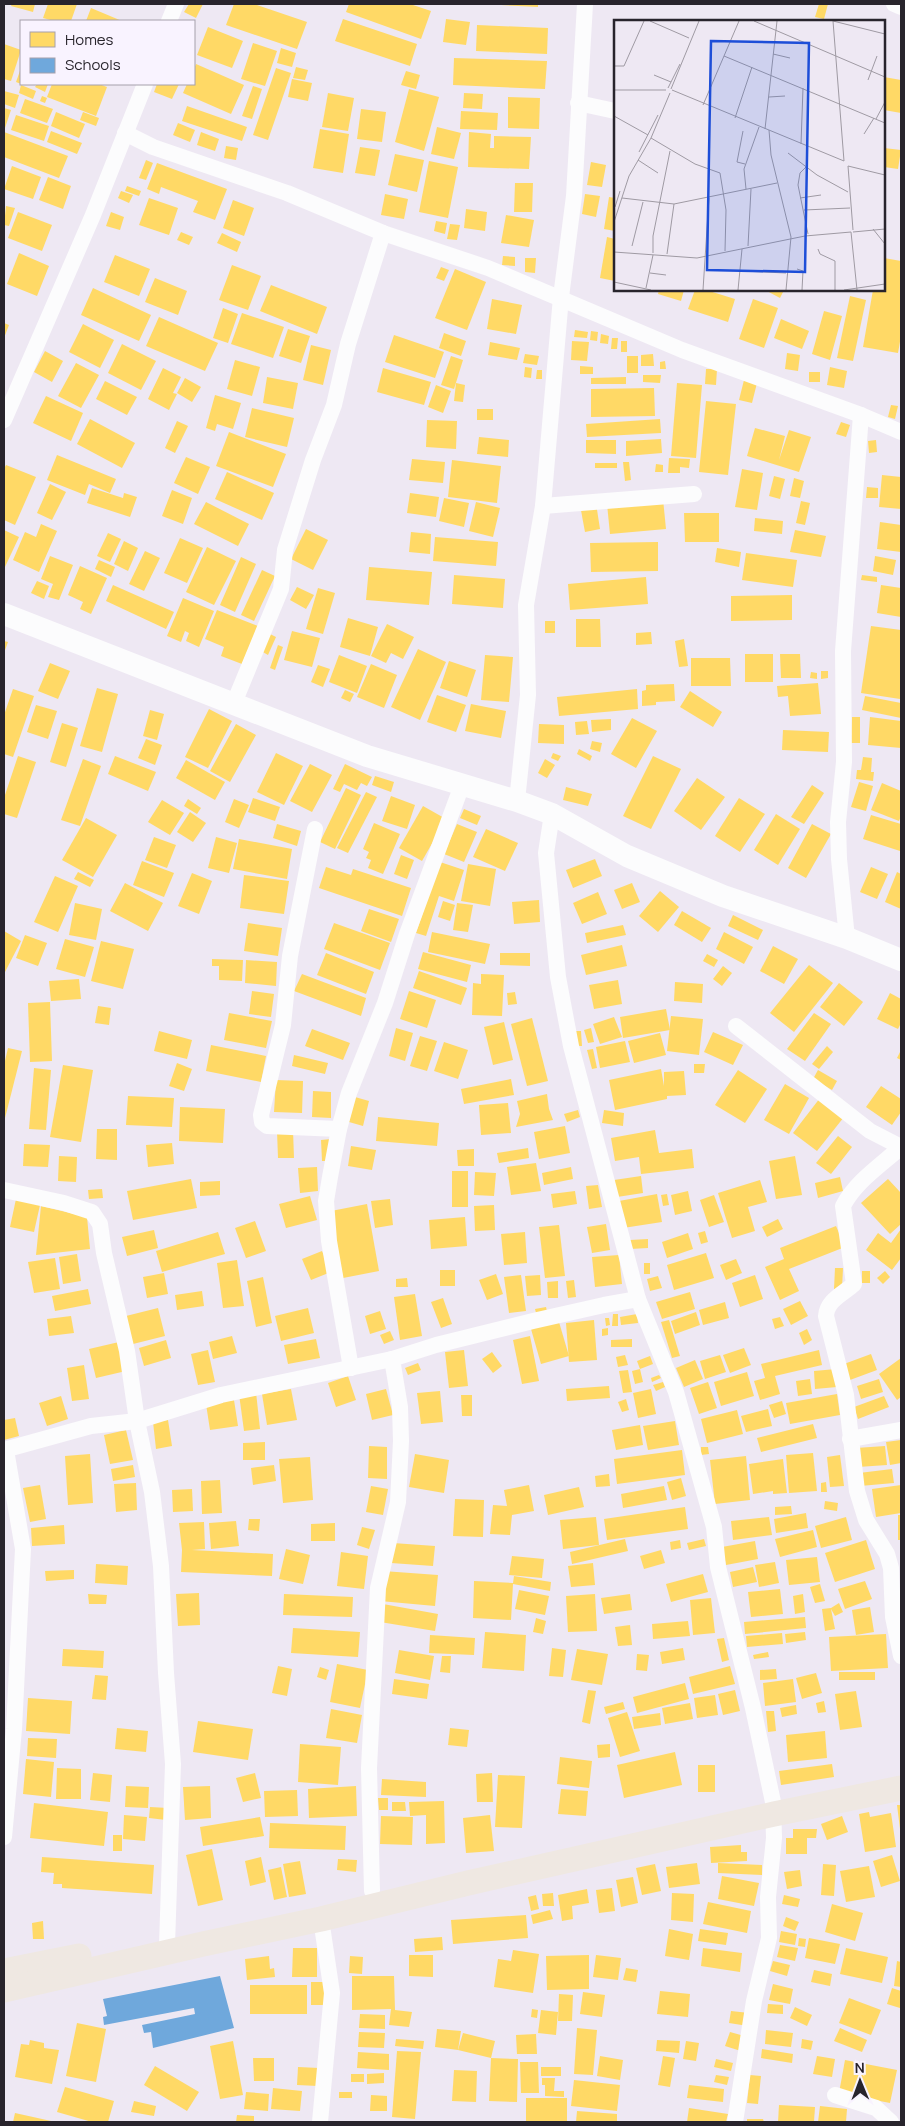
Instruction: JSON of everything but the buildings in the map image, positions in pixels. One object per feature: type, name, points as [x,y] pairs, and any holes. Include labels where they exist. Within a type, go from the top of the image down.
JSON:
[{"type":"main road","points":[[4,1990],[321,1919],[901,1776]]},
{"type":"main road","points":[[4,1971],[86,1954],[167,1946],[372,1891],[774,1808],[901,1788]]},
{"type":"street","points":[[169,20],[176,4]]},
{"type":"street","points":[[517,801],[528,695],[526,605],[543,506],[561,297],[574,196],[585,4]]},
{"type":"street","points":[[894,4],[901,7]]},
{"type":"street","points":[[4,420],[93,215],[145,85]]},
{"type":"street","points":[[578,103],[614,111]]},
{"type":"street","points":[[125,133],[153,147],[287,193],[383,233],[488,268],[561,297],[682,350],[861,415],[901,432]]},
{"type":"street","points":[[234,703],[281,589],[285,550],[313,460],[334,405],[348,344],[383,233]]},
{"type":"street","points":[[847,938],[839,859],[838,822],[844,762],[843,651],[861,415]]},
{"type":"street","points":[[543,506],[694,494]]},
{"type":"street","points":[[4,614],[367,756],[517,801],[552,814],[627,856],[723,896],[847,938],[901,960]]},
{"type":"street","points":[[351,1368],[329,1241],[326,1201],[339,1129],[349,1093],[385,1003],[462,785]]},
{"type":"street","points":[[552,814],[546,853],[558,977],[571,1046],[638,1300],[676,1392],[714,1528],[718,1567],[753,1708],[774,1808],[774,1838],[768,1897],[769,1938],[754,2001],[735,2122]]},
{"type":"street","points":[[315,829],[290,956],[283,1024],[261,1115],[262,1122],[267,1126],[339,1129]]},
{"type":"street","points":[[736,1026],[870,1131],[901,1147],[859,1183],[842,1206],[854,1284],[826,1308],[826,1316],[846,1395],[857,1491],[866,1520],[894,1553],[891,1568],[893,1617],[901,1656]]},
{"type":"street","points":[[4,1190],[64,1203],[92,1212],[100,1224],[104,1253],[126,1350],[137,1420],[152,1492],[161,1566],[173,1764],[167,1946]]},
{"type":"street","points":[[4,1837],[14,1729],[23,1549],[5,1450],[91,1426],[137,1420],[221,1394],[392,1359],[436,1344],[604,1304],[638,1300]]},
{"type":"street","points":[[372,1891],[369,1768],[378,1588],[398,1502],[401,1441],[400,1407],[392,1359]]},
{"type":"street","points":[[850,1439],[901,1430]]},
{"type":"street","points":[[320,2122],[332,1993],[321,1919]]},
{"type":"street","points":[[835,2095],[876,2108],[891,2122]]}]
